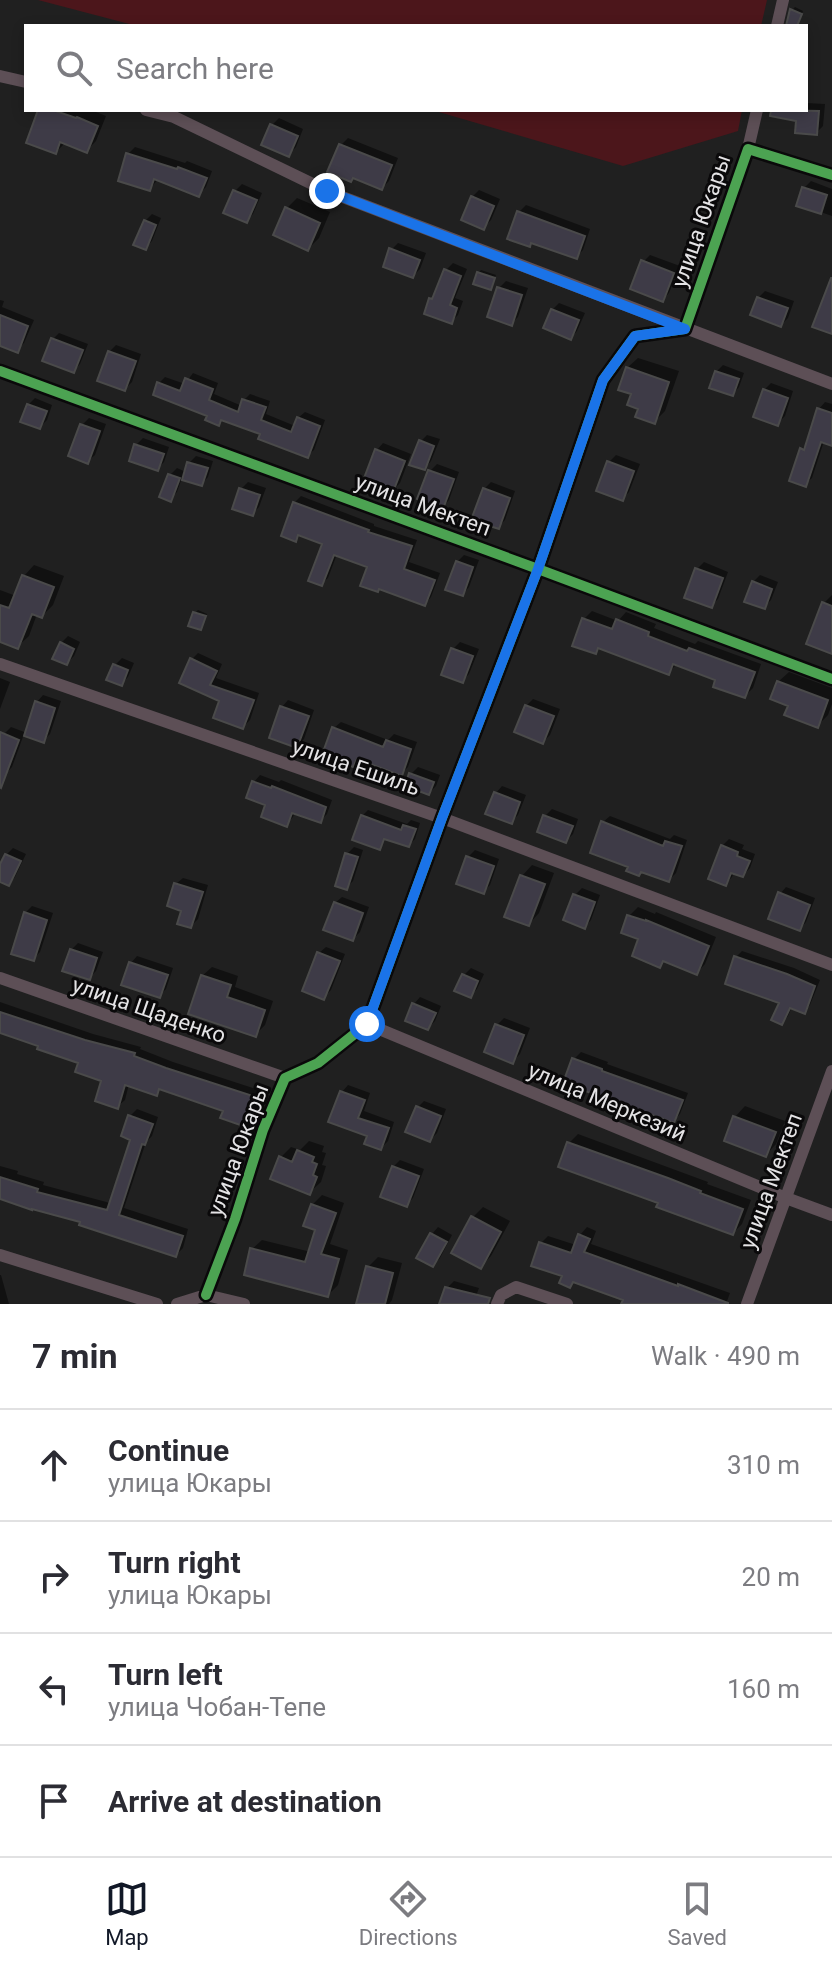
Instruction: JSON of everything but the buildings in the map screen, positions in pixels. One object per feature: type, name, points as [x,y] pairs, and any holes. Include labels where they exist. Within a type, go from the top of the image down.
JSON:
[{"type":"street","points":[[777,24],[783,0]]},
{"type":"street","points":[[0,76],[24,82]]},
{"type":"street","points":[[154,112],[174,117],[327,191],[832,384]]},
{"type":"street","points":[[748,149],[757,112]]},
{"type":"street","name":"улица Юкары","points":[[685,329],[748,149],[832,175]]},
{"type":"street","points":[[367,1024],[538,569],[603,380],[635,336],[685,329]]},
{"type":"street","name":"улица Мектеп","points":[[0,371],[832,679]]},
{"type":"street","name":"улица Ешиль","points":[[0,664],[442,818],[832,965]]},
{"type":"street","name":"улица Щаденко","points":[[0,978],[285,1078]]},
{"type":"street","name":"улица Юкары","points":[[206,1295],[235,1219],[263,1130],[285,1078],[318,1063],[367,1024]]},
{"type":"street","name":"улица Меркезий","points":[[367,1024],[832,1215]]},
{"type":"street","name":"улица Мектеп","points":[[747,1304],[832,1071]]},
{"type":"street","points":[[0,1255],[157,1304]]},
{"type":"street","points":[[497,1304],[501,1295],[516,1287],[567,1304]]},
{"type":"street","points":[[177,1304],[206,1295],[244,1304]]},
{"type":"shaded area","points":[[38,0],[767,0],[761,24],[129,24]]},
{"type":"shaded area","points":[[439,112],[742,112],[738,131],[623,166]]},
{"type":"cycle path","points":[[206,1295],[235,1219],[263,1130],[285,1078],[318,1063],[367,1024],[538,569],[603,380],[635,336],[685,329],[748,149],[832,175]]},
{"type":"cycle path","points":[[0,371],[832,679]]},
{"type":"route","points":[[327,191],[685,329],[635,336],[603,380],[538,569],[367,1024]]}]
